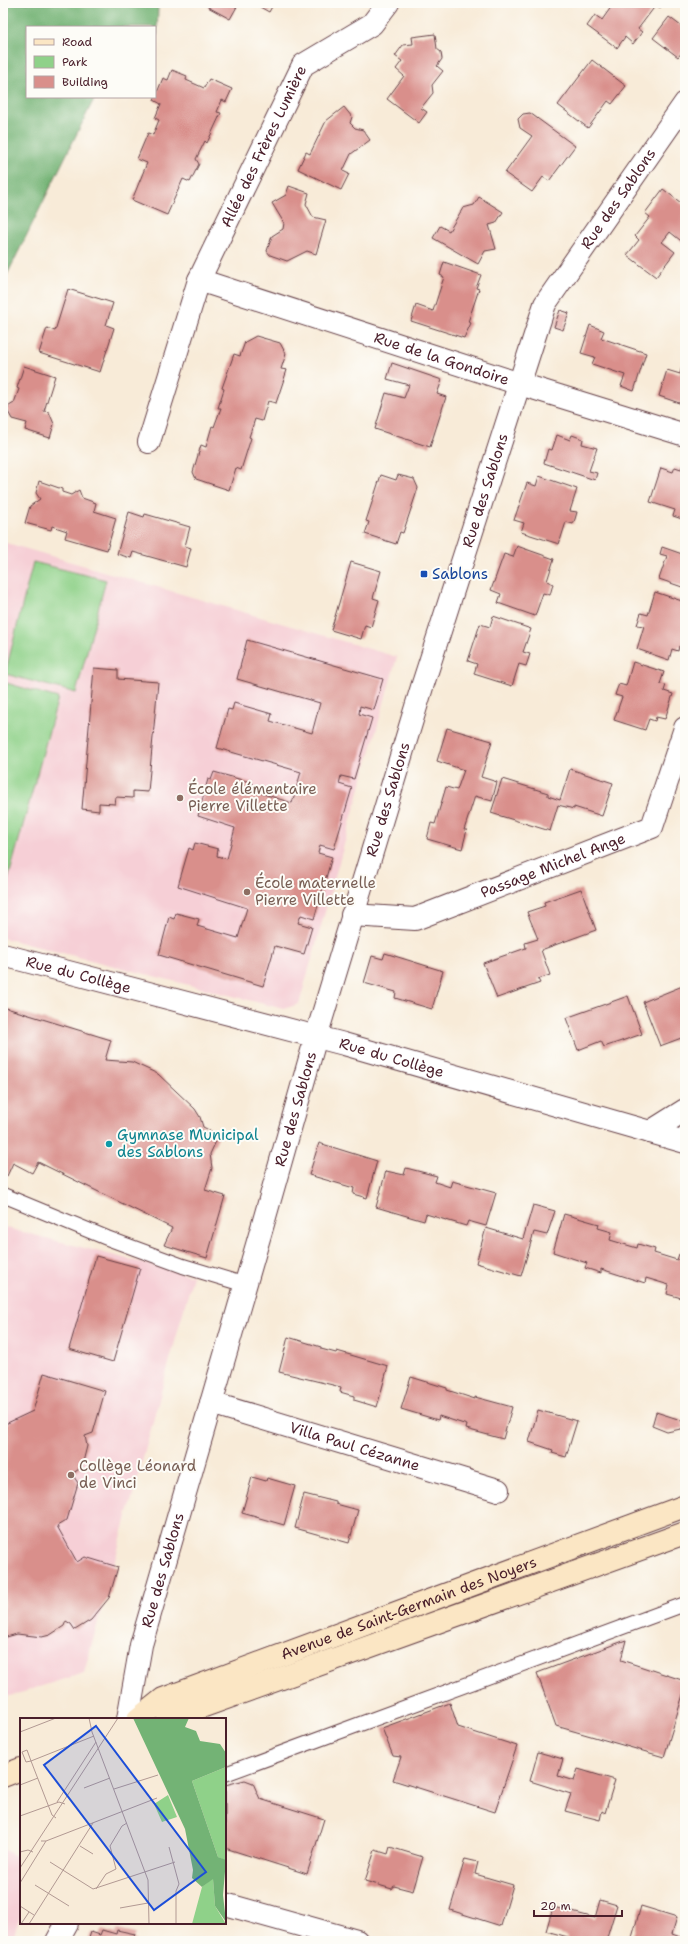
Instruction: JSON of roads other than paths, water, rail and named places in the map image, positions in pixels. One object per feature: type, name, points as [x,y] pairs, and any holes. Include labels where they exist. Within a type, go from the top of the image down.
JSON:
[{"type":"main road","name":"Avenue de Saint-Germain des Noyers","points":[[139,1718],[163,1699],[685,1506]]},
{"type":"main road","name":"Avenue de Saint-Germain des Noyers","points":[[171,1718],[685,1533]]},
{"type":"main road","points":[[3,1776],[20,1769]]},
{"type":"street","name":"Allée des Frères Lumière","points":[[149,442],[199,280],[303,65],[372,24],[388,3]]},
{"type":"street","name":"Rue des Sablons","points":[[128,1718],[141,1645],[246,1285],[316,1037],[422,687],[545,304],[685,103]]},
{"type":"street","name":"Rue de la Gondoire","points":[[199,280],[520,384],[685,435]]},
{"type":"street","name":"Passage Michel Ange","points":[[352,915],[415,919],[652,827],[685,728]]},
{"type":"street","name":"Rue du Collège","points":[[3,955],[316,1037],[685,1142]]},
{"type":"street","points":[[650,1132],[685,1110]]},
{"type":"street","name":"Villa Paul Cézanne","points":[[211,1403],[498,1490]]},
{"type":"street","points":[[226,1904],[357,1941]]},
{"type":"street","points":[[57,1941],[66,1924]]},
{"type":"lane","points":[[3,1195],[107,1238],[176,1264],[246,1285]]},
{"type":"lane","points":[[226,1774],[685,1604]]},
{"type":"place","name":"Sablons","points":[[424,574]]},
{"type":"place","name":"École élémentaire Pierre Villette","points":[[180,798]]},
{"type":"place","name":"École maternelle Pierre Villette","points":[[247,892]]},
{"type":"place","name":"Gymnase Municipal des Sablons","points":[[109,1144]]},
{"type":"place","name":"Collège Léonard de Vinci","points":[[71,1475]]}]
